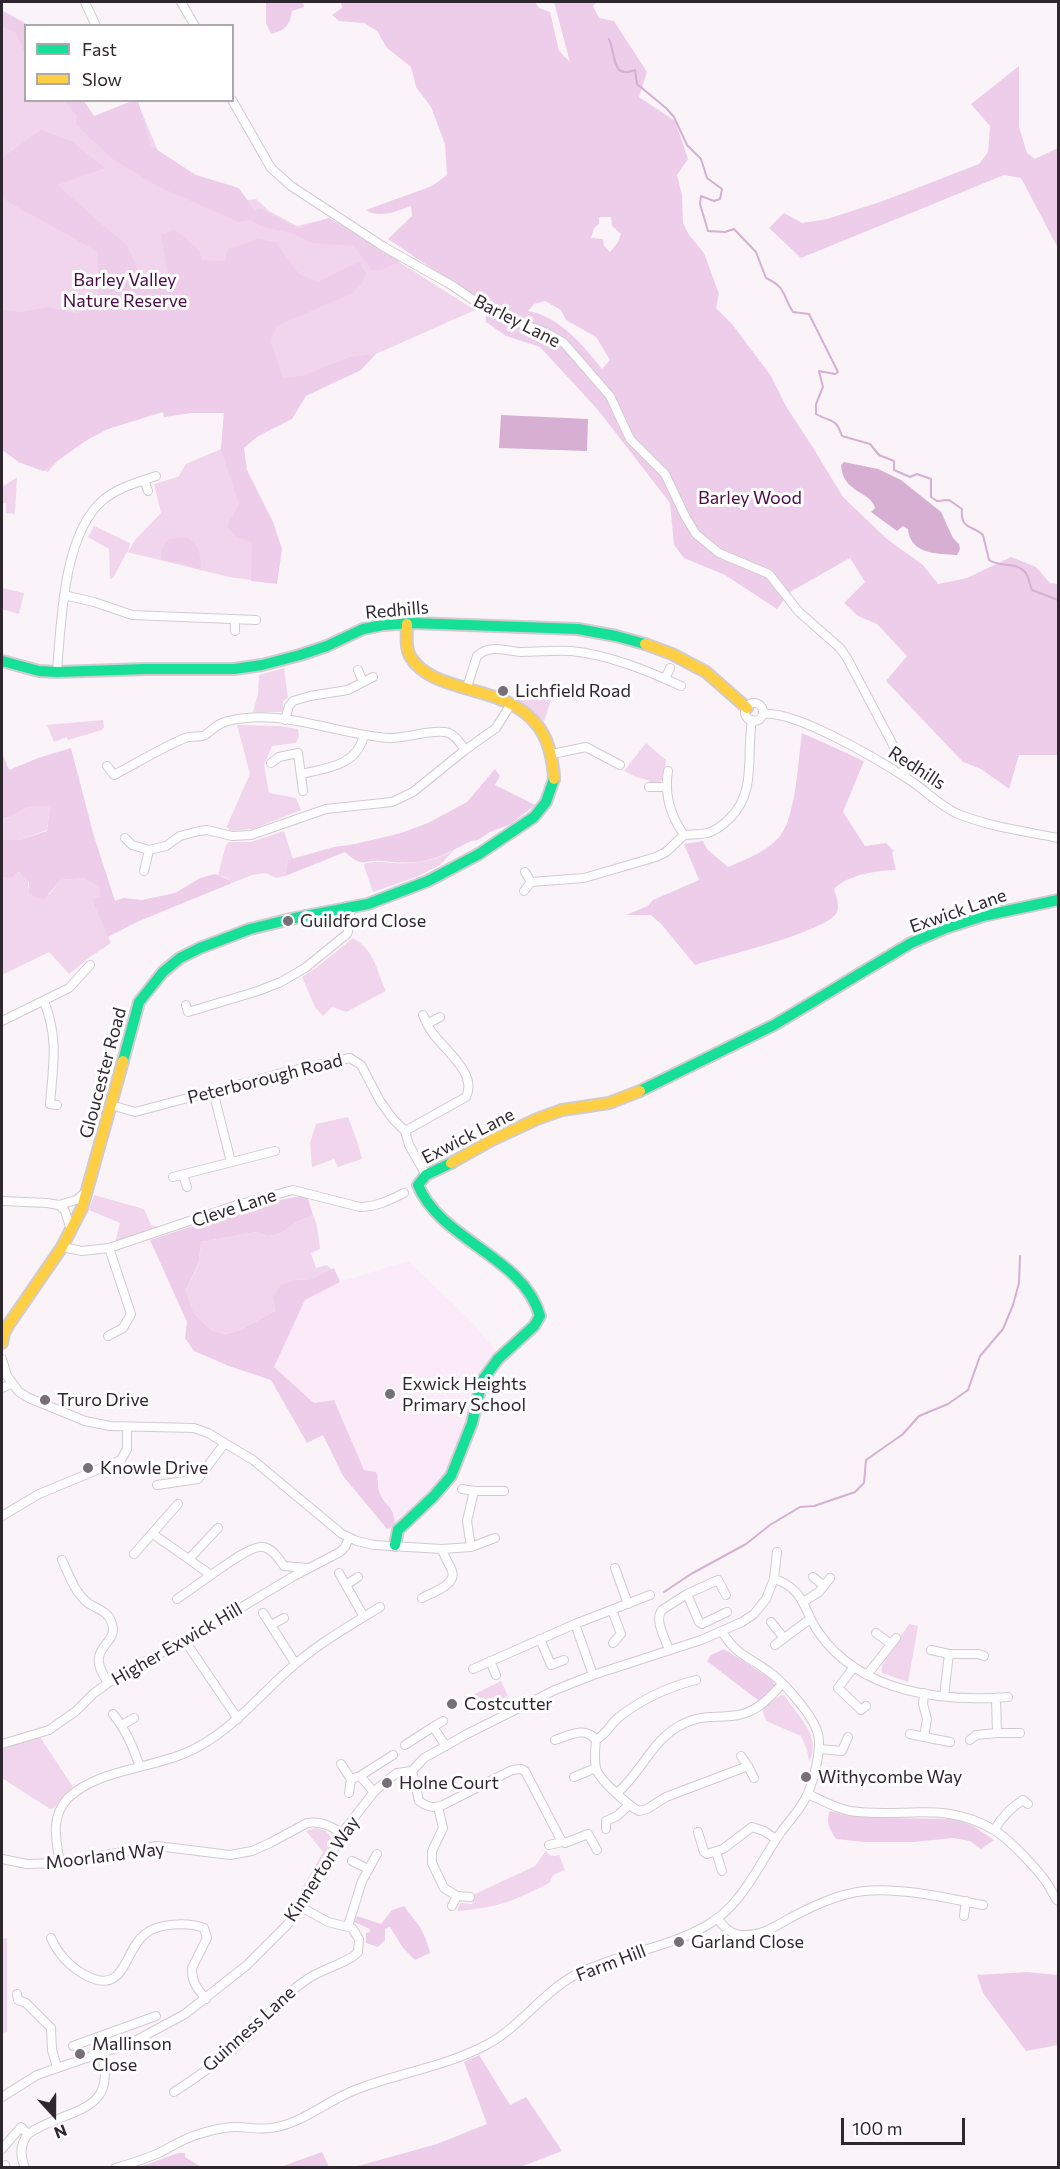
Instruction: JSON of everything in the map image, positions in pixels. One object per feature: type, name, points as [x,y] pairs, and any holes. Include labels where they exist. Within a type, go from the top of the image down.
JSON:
[{"type":"street","points":[[85,2],[95,24]]},
{"type":"street","points":[[182,2],[194,24]]},
{"type":"street","name":"Barley Lane","points":[[233,102],[272,168],[291,186],[384,247],[453,285],[491,312],[545,332],[564,343],[609,396],[630,439],[665,474],[696,534],[719,553],[769,574],[799,612],[840,648],[903,764],[906,777]]},
{"type":"street","points":[[57,672],[64,595],[75,548],[87,519],[112,493],[156,476]]},
{"type":"street","points":[[144,480],[148,491]]},
{"type":"street","points":[[64,595],[132,615],[256,620]]},
{"type":"street","points":[[234,631],[235,619]]},
{"type":"street","name":"Redhills","points":[[2,661],[39,671],[57,672],[174,669],[222,671],[304,654],[368,628],[429,622],[488,627],[558,627],[611,634],[650,646],[706,672],[747,708]]},
{"type":"street","points":[[407,624],[410,656],[418,668],[434,676],[496,696],[511,704],[540,730],[552,754],[586,747],[611,753],[620,765]]},
{"type":"street","points":[[467,687],[477,656],[494,649],[585,654],[616,660],[681,686]]},
{"type":"street","points":[[665,679],[670,668]]},
{"type":"street","points":[[358,670],[363,682]]},
{"type":"street","points":[[285,720],[293,701],[348,690],[373,677]]},
{"type":"street","name":"Redhills","points":[[747,708],[756,703],[762,707],[763,714],[784,715],[806,724],[906,777],[957,813],[1002,828],[1059,838]]},
{"type":"street","points":[[125,838],[132,845],[149,850],[166,846],[180,836],[199,831],[251,835],[326,809],[392,802],[413,792],[496,728],[511,704]]},
{"type":"street","name":"Redhills","points":[[747,708],[746,714],[752,720]]},
{"type":"street","points":[[524,891],[531,882],[584,878],[633,866],[666,852],[684,835],[706,833],[720,827],[735,813],[748,788],[748,739],[752,720],[759,720],[763,714]]},
{"type":"street","points":[[107,765],[112,778],[184,738],[204,735],[216,725],[235,719],[262,717],[364,735],[406,738],[444,732],[453,735],[465,750]]},
{"type":"street","points":[[204,735],[209,745]]},
{"type":"street","points":[[301,774],[339,765],[348,760],[359,748],[364,735]]},
{"type":"street","points":[[271,763],[279,757],[298,753],[303,791]]},
{"type":"street","name":"Gloucester Road","points":[[2,1343],[5,1322],[62,1247],[82,1208],[140,1002],[147,996],[163,971],[190,952],[241,932],[294,918],[374,902],[457,866],[518,829],[540,811],[548,799],[554,772],[552,754]]},
{"type":"street","points":[[668,771],[665,787],[674,820],[684,835]]},
{"type":"street","points":[[648,787],[665,787]]},
{"type":"street","points":[[219,845],[220,834]]},
{"type":"street","points":[[166,846],[169,855]]},
{"type":"street","points":[[144,871],[149,850]]},
{"type":"street","points":[[525,872],[531,882]]},
{"type":"street","name":"Exwick Lane","points":[[395,1545],[398,1530],[433,1497],[451,1476],[472,1423],[478,1392],[483,1381],[498,1359],[534,1326],[540,1316],[535,1300],[523,1285],[421,1196],[418,1185],[426,1175],[500,1135],[552,1113],[592,1108],[624,1098],[749,1040],[809,1006],[910,943],[971,921],[1059,900]]},
{"type":"street","points":[[187,1012],[268,987],[297,973],[347,934],[350,929],[348,916],[352,907]]},
{"type":"street","points":[[2,1021],[69,988],[90,964]]},
{"type":"street","points":[[39,1104],[53,1105],[55,1040],[44,1001]]},
{"type":"street","points":[[405,1131],[466,1097],[469,1091],[459,1063],[432,1032],[423,1015]]},
{"type":"street","points":[[427,1024],[440,1017]]},
{"type":"street","name":"Peterborough Road","points":[[111,1105],[135,1112],[286,1071],[350,1058],[361,1065],[380,1101],[405,1131],[409,1145],[426,1175]]},
{"type":"street","points":[[213,1091],[231,1162]]},
{"type":"street","points":[[173,1177],[231,1162],[264,1158],[275,1151]]},
{"type":"street","points":[[183,1175],[187,1187]]},
{"type":"street","name":"Cleve Lane","points":[[62,1247],[82,1251],[109,1248],[283,1191],[301,1191],[360,1207],[387,1201],[404,1193]]},
{"type":"street","points":[[2,1201],[58,1205],[76,1200],[86,1192]]},
{"type":"street","points":[[58,1205],[65,1211],[71,1230]]},
{"type":"street","points":[[108,1336],[123,1328],[131,1314],[109,1248]]},
{"type":"street","points":[[2,1359],[11,1383],[29,1398],[85,1421],[100,1425],[128,1427],[194,1428],[208,1433],[253,1460],[349,1538],[374,1545],[442,1549],[471,1546],[495,1538]]},
{"type":"street","points":[[2,1388],[11,1383]]},
{"type":"street","points":[[2,1516],[39,1494],[121,1460],[127,1449],[128,1427]]},
{"type":"street","points":[[156,1485],[198,1479],[224,1444]]},
{"type":"street","points":[[462,1489],[504,1491]]},
{"type":"street","points":[[471,1546],[467,1521],[474,1491]]},
{"type":"street","points":[[134,1554],[178,1504]]},
{"type":"street","points":[[190,1558],[218,1528]]},
{"type":"street","points":[[153,1534],[211,1575]]},
{"type":"street","name":"Higher Exwick Hill","points":[[2,1744],[49,1730],[76,1711],[108,1683],[340,1552],[349,1538]]},
{"type":"street","points":[[177,1599],[255,1547],[271,1550],[284,1566],[309,1568]]},
{"type":"street","points":[[422,1598],[453,1579],[453,1573],[442,1549]]},
{"type":"street","name":"Kinnerton Way","points":[[2,2097],[37,2075],[133,2042],[175,2020],[206,1999],[268,1946],[301,1907],[329,1862],[342,1833],[374,1792],[397,1773],[412,1771],[424,1758],[555,1690],[722,1632],[754,1614],[766,1599],[774,1579],[777,1552]]},
{"type":"street","points":[[62,1560],[78,1594],[104,1611],[112,1621],[112,1635],[99,1657],[100,1668],[108,1683]]},
{"type":"street","points":[[615,1568],[628,1604]]},
{"type":"street","points":[[339,1573],[364,1617]]},
{"type":"street","points":[[346,1585],[358,1577]]},
{"type":"street","points":[[813,1577],[824,1586]]},
{"type":"street","points":[[803,1602],[824,1586],[830,1578]]},
{"type":"street","points":[[774,1579],[790,1585],[801,1597],[810,1619],[828,1644],[854,1667],[867,1675],[891,1687],[924,1694],[1008,1697]]},
{"type":"street","points":[[669,1650],[659,1621],[659,1614],[687,1594],[718,1580],[726,1595]]},
{"type":"street","points":[[687,1594],[702,1624],[727,1612]]},
{"type":"street","points":[[473,1669],[575,1624],[650,1595]]},
{"type":"street","points":[[60,1863],[55,1822],[66,1800],[84,1787],[101,1779],[183,1754],[214,1738],[238,1719],[295,1663],[380,1606]]},
{"type":"street","points":[[612,1610],[621,1634],[613,1643]]},
{"type":"street","points":[[263,1613],[295,1663]]},
{"type":"street","points":[[272,1625],[284,1618]]},
{"type":"street","points":[[776,1645],[810,1619]]},
{"type":"street","points":[[771,1622],[784,1638]]},
{"type":"street","points":[[575,1624],[593,1675]]},
{"type":"street","name":"Farm Hill","points":[[115,2168],[153,2155],[194,2135],[237,2127],[261,2130],[289,2124],[357,2089],[434,2066],[474,2051],[504,2033],[573,1976],[681,1937],[706,1926],[717,1918],[741,1895],[808,1794],[819,1749],[818,1734],[813,1723],[782,1684],[773,1675],[734,1649],[722,1632]]},
{"type":"street","points":[[867,1675],[893,1641],[876,1633]]},
{"type":"street","points":[[540,1639],[551,1665],[564,1660]]},
{"type":"street","points":[[185,1641],[238,1719]]},
{"type":"street","points":[[931,1650],[949,1654],[984,1656]]},
{"type":"street","points":[[944,1696],[949,1654]]},
{"type":"street","points":[[490,1661],[496,1675]]},
{"type":"street","points":[[853,1717],[863,1708],[835,1691],[854,1667]]},
{"type":"street","points":[[596,1740],[608,1732],[610,1726],[620,1716],[642,1700],[680,1684],[696,1680]]},
{"type":"street","points":[[617,1793],[627,1785],[655,1746],[671,1731],[697,1718],[748,1712],[771,1697],[782,1684]]},
{"type":"street","points":[[924,1694],[923,1704],[927,1719],[924,1737]]},
{"type":"street","points":[[996,1698],[997,1733]]},
{"type":"street","points":[[113,1714],[122,1725],[140,1767]]},
{"type":"street","points":[[122,1725],[134,1718]]},
{"type":"street","points":[[405,1745],[443,1721]]},
{"type":"street","points":[[433,1727],[446,1746]]},
{"type":"street","points":[[555,1740],[582,1731],[589,1733],[596,1740],[596,1768],[601,1778],[629,1805],[636,1810],[643,1811],[666,1797],[748,1766]]},
{"type":"street","points":[[970,1740],[976,1735],[1020,1733]]},
{"type":"street","points":[[910,1734],[950,1742]]},
{"type":"street","points":[[842,1751],[848,1737]]},
{"type":"street","points":[[819,1749],[842,1751],[850,1756]]},
{"type":"street","points":[[351,1779],[360,1776],[393,1755]]},
{"type":"street","points":[[741,1756],[754,1778]]},
{"type":"street","points":[[341,1764],[351,1779],[349,1793]]},
{"type":"street","points":[[574,1777],[596,1768]]},
{"type":"street","points":[[412,1771],[419,1801],[429,1807],[438,1807],[512,1770],[521,1769],[530,1778],[562,1842]]},
{"type":"street","points":[[360,1776],[374,1792]]},
{"type":"street","points":[[994,1830],[1002,1817],[1025,1802],[1020,1790]]},
{"type":"street","points":[[808,1794],[831,1805],[854,1811],[937,1811],[958,1814],[994,1830],[1011,1844],[1059,1901]]},
{"type":"street","points":[[606,1829],[606,1821],[629,1805]]},
{"type":"street","points":[[438,1807],[443,1828],[433,1848],[431,1859],[444,1888],[457,1896],[470,1898]]},
{"type":"street","name":"Moorland Way","points":[[2,1859],[27,1864],[60,1863],[157,1846],[230,1855],[252,1851],[292,1833],[307,1823],[328,1825],[342,1833]]},
{"type":"street","points":[[698,1832],[704,1852],[707,1854],[716,1852],[752,1827],[776,1839]]},
{"type":"street","points":[[549,1845],[562,1842],[565,1844],[588,1834],[597,1850]]},
{"type":"street","points":[[716,1852],[722,1871]]},
{"type":"street","points":[[301,1907],[328,1922],[350,1927],[368,1869],[377,1854]]},
{"type":"street","points":[[352,1861],[368,1869]]},
{"type":"street","points":[[717,1918],[724,1928],[742,1935],[763,1932],[822,1903],[862,1891],[900,1892],[983,1905]]},
{"type":"street","points":[[452,1906],[457,1896]]},
{"type":"street","points":[[964,1916],[966,1901]]},
{"type":"street","points":[[51,1938],[56,1949],[79,1971],[93,1979],[105,1981],[120,1973],[144,1930],[179,1925],[195,1925],[204,1928],[206,1942],[192,1968],[192,1974],[194,1983],[206,1999]]},
{"type":"street","name":"Guinness Lane","points":[[174,2092],[238,2044],[292,1989],[325,1968],[355,1955],[360,1944],[356,1932],[350,1927]]},
{"type":"street","points":[[46,1954],[56,1949]]},
{"type":"street","points":[[16,2000],[26,2003],[51,2028],[52,2050],[57,2067]]},
{"type":"street","points":[[73,2046],[156,2016]]},
{"type":"street","points":[[127,2027],[133,2042]]},
{"type":"street","points":[[25,2168],[21,2149],[28,2134],[90,2104],[102,2093],[106,2070],[101,2053]]},
{"type":"street","points":[[176,2078],[182,2087]]},
{"type":"street","points":[[2,2149],[21,2127],[28,2134]]},
{"type":"shaded area","points":[[501,415],[588,419],[587,451],[499,448]]},
{"type":"shaded area","points":[[844,462],[878,469],[901,480],[941,512],[953,538],[959,544],[960,549],[957,555],[933,553],[919,548],[910,537],[908,529],[903,526],[897,531],[871,512],[875,508],[872,502],[846,481],[841,465]]},
{"type":"shaded area","name":"Exwick Heights Primary School","points":[[408,1261],[470,1320],[496,1351],[473,1397],[458,1446],[446,1473],[432,1492],[395,1526],[386,1500],[379,1493],[378,1477],[364,1470],[334,1400],[315,1403],[274,1367],[305,1300],[340,1282]]},
{"type":"green space","points":[[266,2],[303,2],[304,7],[292,11],[286,27],[271,34],[266,23]]},
{"type":"green space","name":"Barley Wood","points":[[535,2],[539,8],[550,12],[559,51],[570,62],[554,2],[597,2],[593,6],[599,18],[614,21],[647,72],[639,97],[675,121],[688,159],[677,175],[682,195],[683,223],[689,235],[704,253],[719,294],[716,308],[732,324],[771,376],[787,408],[843,497],[887,539],[923,565],[938,584],[967,578],[1011,557],[1036,567],[1050,583],[1058,584],[1058,755],[1019,755],[1009,789],[981,769],[963,762],[886,681],[907,656],[877,624],[858,616],[844,603],[865,582],[850,558],[790,592],[777,609],[725,575],[684,558],[674,545],[670,503],[598,410],[540,347],[506,336],[486,322],[485,304],[388,239],[412,216],[411,206],[383,214],[366,210],[432,186],[447,175],[445,144],[431,107],[416,87],[411,67],[387,48],[377,31],[364,23],[339,21],[332,15],[342,8],[341,3]],"holes":[[[599,217],[611,217],[612,226],[621,234],[610,252],[604,246],[603,239],[591,238],[594,228],[599,224]],[[545,301],[561,310],[566,320],[596,337],[610,360],[602,369],[579,342],[560,325],[528,311],[534,304]]]},
{"type":"green space","name":"Barley Valley Nature Reserve","points":[[2,10],[27,24],[24,24],[24,102],[82,102],[92,119],[137,102],[158,151],[229,202],[256,199],[269,211],[297,226],[329,218],[475,310],[376,354],[309,390],[291,417],[244,445],[245,473],[274,583],[229,577],[127,552],[113,578],[110,579],[109,549],[88,537],[94,526],[130,543],[128,552],[135,540],[161,513],[154,484],[178,477],[186,464],[221,449],[224,413],[196,410],[96,417],[48,472],[18,462],[2,437]]},
{"type":"green space","points":[[2,12],[25,24],[24,51],[15,32],[2,26]]},
{"type":"green space","points":[[1019,66],[1019,127],[1027,153],[1035,159],[1058,148],[1058,248],[1021,178],[1004,175],[801,258],[769,228],[784,213],[802,223],[827,219],[883,201],[979,164],[988,152],[990,126],[971,104]]},
{"type":"green space","points":[[65,102],[85,102],[94,116],[129,102],[138,102],[151,146],[196,175],[239,188],[254,210],[261,209],[297,229],[329,218],[401,261],[381,270],[372,270],[354,246],[312,243],[294,234],[260,226],[250,220],[239,222],[157,186],[111,158],[76,124],[77,116]]},
{"type":"green space","points":[[41,130],[71,141],[105,168],[57,185],[127,246],[141,276],[157,284],[168,277],[161,235],[174,229],[200,251],[201,260],[224,261],[228,249],[258,239],[275,242],[299,274],[318,282],[359,262],[366,273],[363,282],[353,293],[276,326],[271,342],[283,378],[302,376],[350,357],[376,354],[361,370],[306,396],[292,419],[258,436],[244,448],[247,470],[273,522],[282,549],[277,584],[251,581],[252,543],[236,536],[227,526],[239,504],[221,449],[224,413],[192,413],[164,417],[163,412],[108,429],[87,440],[43,471],[19,462],[2,450],[2,310],[21,312],[49,307],[78,314],[98,299],[98,252],[2,198],[2,158]]},
{"type":"green space","points":[[17,477],[15,514],[6,513],[6,503],[2,504],[2,487]]},
{"type":"green space","points":[[186,537],[199,551],[201,570],[181,563],[161,560],[162,547],[169,539]]},
{"type":"green space","points":[[2,588],[24,593],[19,614],[2,609]]},
{"type":"green space","points":[[284,668],[288,698],[283,701],[283,712],[253,712],[258,694],[259,675]]},
{"type":"green space","points":[[539,692],[553,693],[544,722],[535,712],[513,696]]},
{"type":"green space","points":[[103,720],[102,730],[54,742],[47,725]]},
{"type":"green space","points":[[237,725],[298,729],[299,736],[296,743],[272,746],[264,765],[269,793],[296,798],[301,810],[253,829],[229,831],[229,828],[226,828],[250,774]]},
{"type":"green space","points":[[802,733],[864,761],[843,812],[865,846],[886,843],[894,851],[892,852],[896,870],[863,874],[840,884],[834,889],[838,903],[837,912],[829,920],[814,928],[772,943],[695,965],[651,915],[626,915],[648,906],[653,900],[699,880],[684,844],[703,841],[707,849],[728,867],[756,854],[780,836],[790,815],[793,802]]},
{"type":"green space","points":[[646,743],[666,760],[664,778],[659,783],[650,784],[648,780],[624,771]]},
{"type":"green space","points":[[71,748],[93,833],[115,901],[123,898],[142,900],[175,893],[200,878],[215,874],[232,883],[137,922],[108,937],[92,900],[100,897],[100,888],[84,878],[60,880],[44,900],[29,894],[29,883],[19,872],[10,879],[2,877],[2,840],[19,840],[47,831],[50,807],[28,807],[2,819],[2,755],[9,770]]},
{"type":"green space","points":[[495,769],[500,776],[495,785],[535,805],[511,824],[429,860],[409,863],[360,862],[345,852],[285,876],[288,860],[334,847],[401,833],[428,823],[467,802]]},
{"type":"green space","points":[[34,804],[50,806],[47,830],[19,840],[2,840],[2,819]]},
{"type":"green space","points":[[284,831],[293,859],[288,860],[285,876],[276,878],[266,873],[252,875],[232,883],[228,878],[218,875],[226,845],[229,842],[251,842]]},
{"type":"green space","points":[[454,850],[440,865],[416,877],[373,892],[364,866],[364,864],[375,862],[425,861]]},
{"type":"green space","points":[[19,872],[27,879],[29,889],[49,895],[60,880],[84,878],[100,888],[101,898],[92,900],[111,943],[69,974],[49,952],[2,975],[2,877],[10,879]]},
{"type":"green space","points":[[353,938],[370,955],[386,991],[346,1012],[332,1007],[323,1016],[315,1007],[302,977]]},
{"type":"green space","points":[[348,1117],[362,1159],[338,1167],[334,1159],[312,1167],[310,1143],[316,1124]]},
{"type":"green space","points":[[94,1195],[144,1209],[151,1225],[162,1228],[115,1243],[120,1223],[89,1210]]},
{"type":"green space","points":[[307,1195],[313,1215],[298,1221],[280,1234],[268,1236],[257,1232],[201,1242],[199,1262],[186,1290],[194,1313],[211,1330],[225,1334],[240,1330],[275,1311],[273,1298],[280,1286],[294,1280],[312,1279],[334,1268],[340,1282],[305,1300],[274,1367],[314,1403],[334,1400],[364,1470],[376,1472],[379,1491],[393,1513],[395,1526],[387,1529],[343,1476],[323,1435],[307,1443],[271,1380],[194,1351],[185,1338],[187,1322],[150,1240],[262,1203]]},
{"type":"green space","points":[[313,1215],[320,1249],[311,1253],[316,1268],[327,1265],[332,1270],[312,1279],[294,1280],[273,1298],[275,1311],[240,1330],[225,1334],[211,1330],[194,1313],[186,1290],[199,1263],[201,1242],[257,1232],[268,1236],[280,1234],[298,1221]]},
{"type":"green space","points":[[909,1624],[918,1626],[908,1682],[882,1673],[882,1668],[887,1656]]},
{"type":"green space","points":[[724,1649],[771,1679],[776,1686],[759,1701],[707,1661],[711,1655]]},
{"type":"green space","points":[[501,1681],[508,1696],[480,1710],[473,1695]]},
{"type":"green space","points":[[784,1695],[811,1735],[813,1744],[809,1762],[801,1736],[766,1721],[762,1709],[779,1696]]},
{"type":"green space","points":[[40,1737],[73,1787],[54,1808],[50,1809],[2,1778],[2,1750]]},
{"type":"green space","points":[[830,1811],[853,1816],[884,1818],[955,1819],[973,1826],[994,1840],[981,1849],[970,1841],[953,1838],[913,1842],[864,1842],[836,1839],[828,1822]]},
{"type":"green space","points":[[316,1828],[326,1831],[333,1840],[307,1890],[303,1887],[323,1852],[306,1831]]},
{"type":"green space","points":[[546,1851],[549,1855],[559,1855],[565,1870],[553,1875],[549,1883],[505,1903],[457,1911],[460,1903],[472,1904],[475,1894],[535,1866]]},
{"type":"green space","points":[[405,1906],[422,1930],[430,1953],[415,1960],[403,1948],[390,1927],[385,1929],[385,1940],[378,1947],[366,1943],[366,1933],[370,1932],[370,1929],[354,1922],[357,1916],[381,1924],[392,1910]]},
{"type":"green space","points":[[7,1938],[7,2032],[2,2033],[2,1939]]},
{"type":"green space","points":[[1027,1972],[1058,1975],[1058,2045],[1026,2051],[983,1993],[977,1975]]},
{"type":"green space","points":[[479,2055],[510,2105],[526,2097],[562,2151],[520,2167],[354,2167],[437,2144],[487,2124],[464,2062]]},
{"type":"green space","points":[[322,2152],[329,2167],[280,2167]]},
{"type":"green space","points":[[178,2153],[185,2153],[185,2157],[201,2167],[140,2167]]},
{"type":"waterway","points":[[609,39],[618,69],[627,72],[635,70],[637,84],[674,117],[687,145],[701,159],[707,178],[722,189],[720,199],[714,201],[701,196],[700,204],[708,231],[725,232],[734,229],[756,252],[766,278],[778,285],[793,312],[809,314],[838,372],[835,374],[819,371],[823,387],[816,404],[816,414],[835,423],[842,436],[870,444],[879,455],[894,461],[894,470],[910,477],[917,474],[931,479],[931,497],[937,501],[949,500],[962,509],[965,524],[983,535],[989,560],[1021,569],[1025,572],[1032,590],[1058,600]]},
{"type":"waterway","points":[[664,1592],[691,1574],[746,1544],[770,1525],[800,1507],[814,1506],[855,1492],[864,1483],[866,1460],[903,1434],[919,1416],[948,1404],[968,1390],[980,1356],[1003,1329],[1013,1305],[1019,1283],[1020,1256]]},
{"type":"traffic: fast","points":[[2,661],[39,671],[57,672],[234,669],[262,665],[300,655],[327,646],[363,629],[412,623],[578,629],[645,644]]},
{"type":"traffic: fast","points":[[123,1061],[139,1002],[163,972],[180,958],[250,929],[368,904],[428,881],[479,854],[534,817],[546,802],[554,779]]},
{"type":"traffic: fast","points":[[640,1091],[774,1025],[911,943],[983,916],[1058,900]]},
{"type":"traffic: fast","points":[[395,1545],[398,1530],[433,1497],[451,1476],[472,1423],[482,1381],[498,1359],[534,1326],[540,1316],[531,1296],[517,1278],[444,1220],[429,1204],[418,1185],[426,1175],[451,1163]]},
{"type":"traffic: slow","points":[[407,624],[408,652],[423,670],[440,680],[504,701],[524,712],[540,728],[550,752],[554,779]]},
{"type":"traffic: slow","points":[[645,644],[672,654],[706,672],[747,708]]},
{"type":"traffic: slow","points":[[2,1343],[9,1324],[62,1247],[82,1208],[123,1061]]},
{"type":"traffic: slow","points":[[451,1163],[492,1140],[537,1119],[562,1110],[609,1103],[640,1091]]},
{"type":"place","name":"Lichfield Road","points":[[503,691]]},
{"type":"place","name":"Guildford Close","points":[[288,921]]},
{"type":"place","name":"Exwick Heights Primary School","points":[[390,1394]]},
{"type":"place","name":"Truro Drive","points":[[45,1400]]},
{"type":"place","name":"Knowle Drive","points":[[88,1468]]},
{"type":"place","name":"Costcutter","points":[[452,1704]]},
{"type":"place","name":"Withycombe Way","points":[[806,1777]]},
{"type":"place","name":"Holne Court","points":[[387,1783]]},
{"type":"place","name":"Garland Close","points":[[679,1942]]},
{"type":"place","name":"Mallinson Close","points":[[80,2054]]}]
